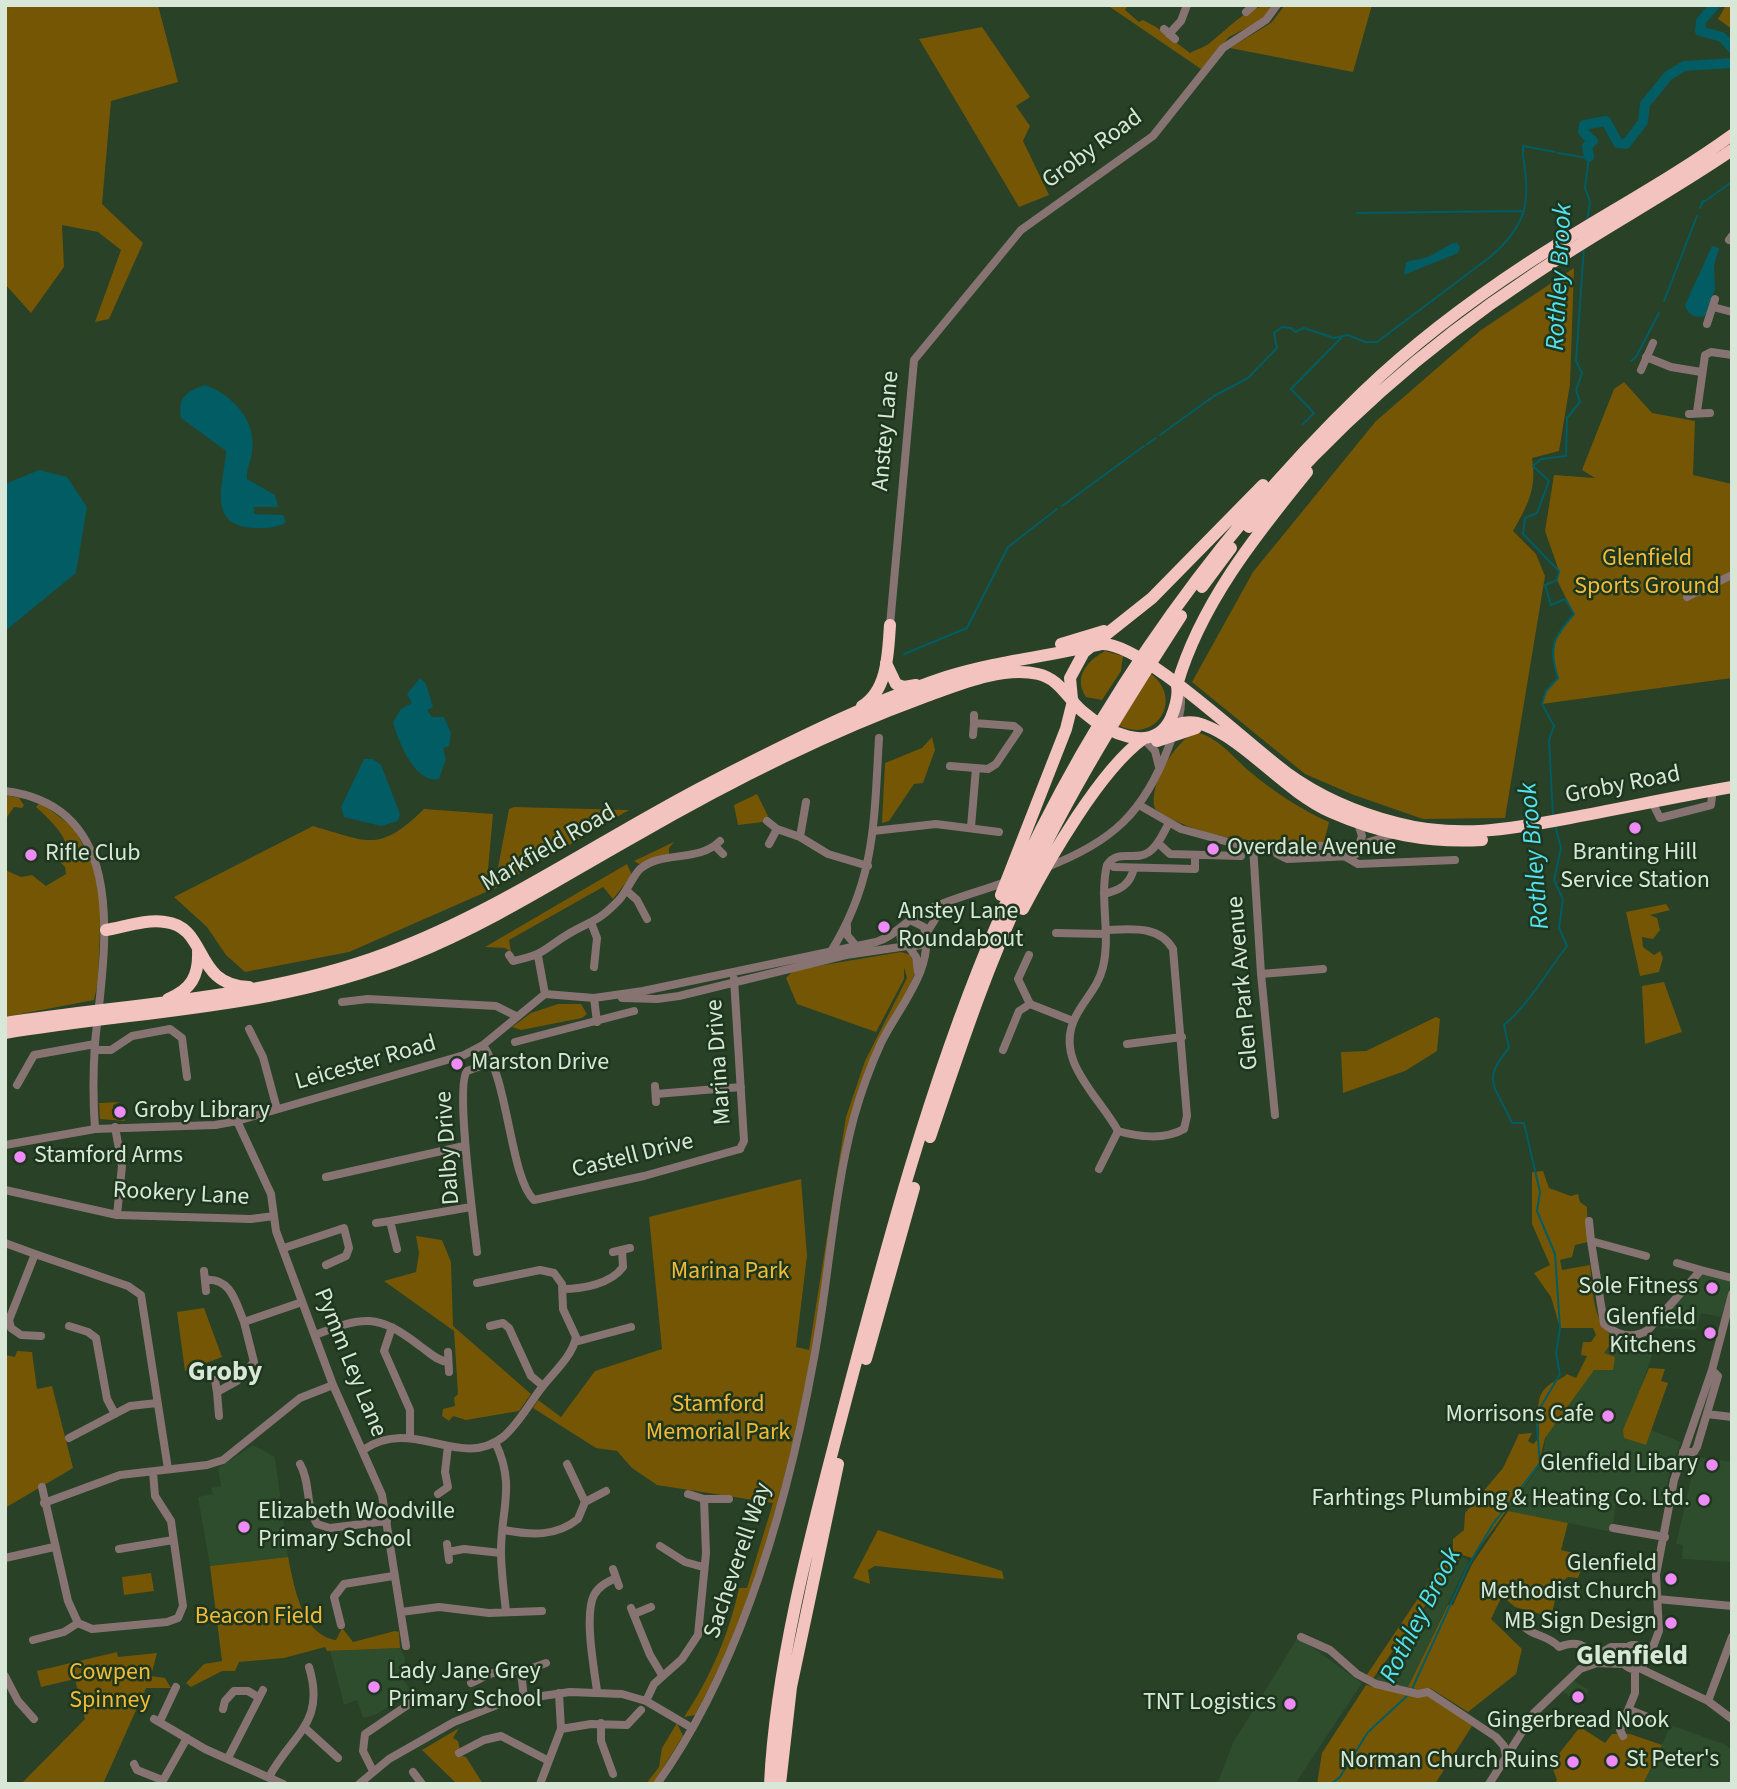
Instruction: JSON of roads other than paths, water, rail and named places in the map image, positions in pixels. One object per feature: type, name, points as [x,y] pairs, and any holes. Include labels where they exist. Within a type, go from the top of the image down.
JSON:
[{"type":"highway","points":[[1670,184],[1684,168],[1732,133]]},
{"type":"highway","points":[[780,1784],[791,1687],[835,1476],[925,1151],[980,995],[1021,894],[1072,793],[1187,607],[1228,551],[1314,454],[1387,384],[1451,333],[1576,247],[1596,228],[1732,150]]},
{"type":"highway","points":[[770,1784],[786,1663],[823,1490],[881,1268],[967,984],[1066,729],[1073,700],[1070,686],[1073,667],[1092,646],[1152,598],[1310,439],[1363,393],[1474,300],[1577,232],[1596,228]]},
{"type":"highway","points":[[980,995],[1047,864],[1130,748],[1170,730],[1178,688],[1197,633],[1266,524],[1349,426],[1451,333]]},
{"type":"highway","points":[[951,1041],[988,945],[1030,853],[1069,776],[1127,679],[1211,559],[1281,475],[1363,393]]},
{"type":"highway","points":[[886,662],[892,680],[899,685],[941,679],[986,661],[1084,638],[1120,623]]},
{"type":"highway","points":[[835,722],[877,694],[886,662],[890,625]]},
{"type":"highway","points":[[1092,646],[1112,644],[1136,654],[1178,688]]},
{"type":"highway","name":"Markfield Road","points":[[117,1013],[153,1004],[272,986],[348,966],[447,928],[521,890],[706,785],[835,722],[941,679],[991,664],[1092,646]]},
{"type":"highway","name":"Markfield Road","points":[[5,1023],[213,1007],[326,984],[412,954],[514,906],[671,815],[763,766],[843,729],[955,686],[1002,674],[1038,674],[1056,682],[1073,700]]},
{"type":"highway","name":"Groby Road","points":[[1178,688],[1306,785],[1391,830]]},
{"type":"highway","points":[[1073,700],[1094,719],[1115,732],[1132,739],[1146,740]]},
{"type":"highway","name":"Groby Road","points":[[1170,730],[1197,723],[1210,728],[1309,800],[1358,823],[1391,830],[1469,832],[1536,828],[1732,787]]},
{"type":"highway","name":"Groby Road","points":[[1567,822],[1732,792]]},
{"type":"highway","points":[[106,930],[167,922],[187,931],[211,972],[225,982],[234,986],[272,986]]},
{"type":"highway","points":[[153,1004],[188,988],[197,974],[198,951]]},
{"type":"highway","name":"Markfield Road","points":[[5,1033],[79,1017]]},
{"type":"street","points":[[1169,34],[1181,21],[1187,5]]},
{"type":"street","name":"Groby Road","points":[[1048,208],[1153,136],[1223,48],[1266,20],[1277,5]]},
{"type":"street","name":"Anstey Lane","points":[[890,625],[914,360],[996,258],[1021,230],[1048,208]]},
{"type":"street","points":[[1707,324],[1714,303],[1732,312]]},
{"type":"street","points":[[1641,370],[1653,343]]},
{"type":"street","points":[[1710,413],[1693,413],[1707,352],[1732,355]]},
{"type":"street","points":[[1646,357],[1671,367],[1701,372]]},
{"type":"street","points":[[1687,597],[1732,575]]},
{"type":"street","points":[[950,766],[988,769],[996,764],[1019,730],[1014,726],[974,719],[974,735]]},
{"type":"street","points":[[644,996],[657,989],[733,971],[830,953],[889,938],[910,920],[937,906],[1072,857],[1112,835],[1139,805],[1159,768],[1170,730]]},
{"type":"street","points":[[830,953],[847,926],[868,866],[879,737]]},
{"type":"street","points":[[1146,740],[1159,768]]},
{"type":"street","points":[[971,827],[976,768]]},
{"type":"street","points":[[5,791],[32,795],[48,801],[86,839],[96,863],[106,930],[95,1047],[95,1129]]},
{"type":"street","name":"Groby Road","points":[[1139,805],[1169,823],[1218,842],[1253,846],[1357,845],[1391,830]]},
{"type":"street","points":[[800,837],[804,822],[802,806]]},
{"type":"street","points":[[767,821],[776,830],[800,837],[828,854],[868,866]]},
{"type":"street","points":[[1056,933],[1105,932],[1128,929],[1165,936],[1173,949],[1182,1037],[1187,1116],[1184,1129],[1174,1135],[1134,1136],[1118,1131],[1099,1099],[1077,1072],[1069,1052],[1069,1029],[1097,987],[1104,965],[1105,932],[1104,894],[1105,869],[1110,860],[1118,855],[1147,853],[1158,843],[1169,823]]},
{"type":"street","points":[[1346,857],[1356,854],[1362,836],[1358,823]]},
{"type":"street","points":[[873,831],[936,824],[999,832]]},
{"type":"street","points":[[769,844],[776,830]]},
{"type":"street","points":[[1357,845],[1391,830]]},
{"type":"street","points":[[511,960],[538,956],[570,933],[592,925],[627,891],[638,871],[653,862],[681,858],[718,843],[723,854]]},
{"type":"street","points":[[1158,843],[1170,854],[1241,856]]},
{"type":"street","name":"Glen Park Avenue","points":[[1253,846],[1261,974],[1275,1115]]},
{"type":"street","name":"Groby Road","points":[[1275,847],[1277,854],[1287,859],[1346,857],[1358,864],[1455,860]]},
{"type":"street","points":[[1114,867],[1195,869],[1195,856]]},
{"type":"street","points":[[1104,894],[1124,887],[1134,868]]},
{"type":"street","points":[[627,891],[637,900],[647,919]]},
{"type":"street","points":[[538,956],[545,994],[594,998],[644,996],[657,999],[871,950],[921,945],[936,918],[956,901]]},
{"type":"street","points":[[910,920],[921,923],[926,935]]},
{"type":"street","points":[[592,925],[597,938],[596,962]]},
{"type":"street","points":[[847,926],[847,935],[857,947]]},
{"type":"street","points":[[900,930],[901,940],[916,957],[918,975]]},
{"type":"street","name":"Sacheverell Way","points":[[657,1784],[692,1728],[717,1678],[749,1599],[791,1464],[814,1359],[846,1158],[858,1104],[882,1042],[918,975],[926,955],[926,935]]},
{"type":"street","points":[[1029,955],[1018,979],[1030,1004],[1073,1021]]},
{"type":"street","points":[[1261,974],[1323,969]]},
{"type":"street","name":"Marina Drive","points":[[733,971],[744,1141],[742,1153]]},
{"type":"street","points":[[657,989],[657,999]]},
{"type":"street","name":"Leicester Road","points":[[5,1145],[95,1129],[215,1125],[237,1121],[464,1055],[484,1045],[545,994]]},
{"type":"street","points":[[594,998],[597,1022]]},
{"type":"street","points":[[342,1002],[368,999],[496,1006],[516,1016]]},
{"type":"street","points":[[1003,1050],[1019,1011],[1030,1004]]},
{"type":"street","points":[[515,1042],[634,1011]]},
{"type":"street","points":[[17,1080],[34,1055],[95,1047],[111,1050],[132,1036],[170,1029],[182,1038],[187,1077]]},
{"type":"street","points":[[249,1029],[263,1057],[278,1109]]},
{"type":"street","points":[[258,1037],[266,1055],[278,1109]]},
{"type":"street","points":[[1127,1044],[1182,1037]]},
{"type":"street","points":[[484,1045],[494,1061]]},
{"type":"street","name":"Dalby Drive","points":[[477,1252],[464,1146],[461,1074],[494,1061]]},
{"type":"street","name":"Castell Drive","points":[[494,1061],[517,1158],[528,1191],[534,1200],[742,1153]]},
{"type":"street","points":[[174,1067],[185,1066]]},
{"type":"street","points":[[656,1094],[741,1087]]},
{"type":"street","name":"Pymm Ley Lane","points":[[237,1121],[271,1195],[284,1248],[333,1385],[377,1479],[387,1521],[393,1576],[401,1612],[399,1627],[406,1646]]},
{"type":"street","points":[[115,1127],[122,1166],[117,1215]]},
{"type":"street","points":[[1099,1169],[1118,1131]]},
{"type":"street","points":[[326,1177],[464,1146]]},
{"type":"street","name":"Rookery Lane","points":[[5,1191],[117,1215],[251,1219],[274,1216]]},
{"type":"street","points":[[376,1223],[471,1207]]},
{"type":"street","points":[[390,1221],[397,1250]]},
{"type":"street","points":[[1589,1221],[1604,1324],[1618,1334],[1640,1335],[1648,1330],[1701,1270]]},
{"type":"street","points":[[284,1248],[344,1227],[349,1248],[346,1256],[326,1265]]},
{"type":"street","points":[[1591,1241],[1646,1256]]},
{"type":"street","points":[[5,1243],[128,1286],[141,1295],[168,1469]]},
{"type":"street","points":[[563,1289],[596,1284],[614,1277],[623,1267],[622,1250]]},
{"type":"street","points":[[35,1254],[9,1320],[14,1333],[41,1336]]},
{"type":"street","points":[[1677,1263],[1732,1278]]},
{"type":"street","points":[[477,1283],[540,1270],[554,1273],[563,1289],[563,1309],[575,1342]]},
{"type":"street","points":[[206,1291],[205,1275],[226,1285],[244,1322],[254,1362],[229,1388],[216,1392]]},
{"type":"street","points":[[1623,1736],[1620,1730],[1630,1710],[1637,1680],[1636,1667],[1656,1640],[1659,1625],[1656,1575],[1674,1480],[1712,1370],[1732,1294]]},
{"type":"street","points":[[244,1322],[302,1301]]},
{"type":"street","points":[[315,1335],[358,1319],[379,1320],[438,1359],[448,1362]]},
{"type":"street","points":[[490,1326],[505,1320],[514,1334],[531,1376],[543,1386]]},
{"type":"street","points":[[69,1326],[96,1338],[107,1399],[115,1414]]},
{"type":"street","points":[[392,1327],[384,1351],[410,1410],[410,1437]]},
{"type":"street","points":[[363,1450],[381,1439],[410,1437],[474,1449],[495,1442],[511,1428],[575,1342],[631,1327]]},
{"type":"street","points":[[1684,1452],[1696,1450],[1718,1376],[1712,1370]]},
{"type":"street","points":[[215,1380],[219,1416]]},
{"type":"street","points":[[44,1503],[120,1475],[206,1465],[223,1460],[300,1398],[333,1385]]},
{"type":"street","points":[[69,1438],[130,1406],[157,1403]]},
{"type":"street","points":[[1707,1413],[1732,1417]]},
{"type":"street","points":[[495,1442],[505,1468],[507,1512],[501,1553],[506,1612]]},
{"type":"street","points":[[438,1494],[451,1488],[445,1472],[448,1446]]},
{"type":"street","points":[[504,1530],[537,1535],[561,1530],[578,1519],[585,1502],[567,1464]]},
{"type":"street","points":[[313,1466],[302,1468],[311,1512],[317,1524],[330,1528],[387,1521]]},
{"type":"street","points":[[42,1487],[68,1601],[78,1623],[92,1629],[167,1622],[178,1618],[183,1606],[171,1521],[155,1496],[152,1472]]},
{"type":"street","points":[[688,1494],[705,1499],[729,1499]]},
{"type":"street","points":[[585,1502],[604,1496]]},
{"type":"street","points":[[646,1701],[662,1675],[682,1659],[702,1623],[703,1567],[706,1553],[705,1499]]},
{"type":"street","points":[[1613,1528],[1665,1536]]},
{"type":"street","points":[[118,1549],[173,1540]]},
{"type":"street","points":[[5,1559],[54,1546]]},
{"type":"street","points":[[448,1552],[464,1549],[501,1553]]},
{"type":"street","points":[[664,1551],[685,1562],[703,1567]]},
{"type":"street","points":[[336,1620],[334,1597],[344,1584],[393,1576]]},
{"type":"street","points":[[597,1691],[592,1598],[598,1589],[616,1578]]},
{"type":"street","points":[[1657,1599],[1732,1606]]},
{"type":"street","points":[[401,1612],[439,1607],[489,1613],[542,1611]]},
{"type":"street","points":[[651,1607],[632,1611],[650,1655],[662,1675]]},
{"type":"street","points":[[1520,1621],[1530,1632],[1548,1637],[1559,1647]]},
{"type":"street","points":[[33,1640],[64,1632],[78,1623]]},
{"type":"street","points":[[1301,1637],[1330,1650],[1367,1680],[1406,1692],[1428,1692],[1496,1737],[1504,1746],[1506,1756]]},
{"type":"street","points":[[1707,1701],[1732,1637]]},
{"type":"street","points":[[1554,1656],[1559,1647],[1578,1643],[1593,1656],[1607,1662],[1636,1667],[1653,1674],[1707,1701],[1732,1719]]},
{"type":"street","points":[[1489,1784],[1534,1713],[1593,1656],[1611,1647],[1627,1647],[1647,1655]]},
{"type":"street","points":[[1623,1664],[1621,1654],[1627,1647]]},
{"type":"street","points":[[1647,1655],[1653,1674]]},
{"type":"street","points":[[1580,1669],[1607,1662]]},
{"type":"street","points":[[471,1684],[507,1668],[521,1672],[546,1663]]},
{"type":"street","points":[[270,1777],[282,1755],[312,1717],[316,1698],[313,1671]]},
{"type":"street","points":[[521,1672],[524,1698]]},
{"type":"street","points":[[5,1676],[18,1701],[34,1719]]},
{"type":"street","points":[[176,1687],[157,1720],[187,1738],[283,1784]]},
{"type":"street","points":[[222,1702],[240,1690],[260,1694],[228,1758]]},
{"type":"street","points":[[359,1784],[373,1771],[466,1715],[524,1698],[597,1691],[646,1701],[692,1728]]},
{"type":"street","points":[[540,1784],[561,1729],[559,1693]]},
{"type":"street","points":[[373,1771],[363,1751],[365,1734],[415,1700]]},
{"type":"street","points":[[1630,1710],[1660,1722]]},
{"type":"street","points":[[561,1729],[601,1723],[620,1727],[640,1715]]},
{"type":"street","points":[[601,1723],[601,1741],[614,1768]]},
{"type":"street","points":[[305,1728],[337,1759]]},
{"type":"street","points":[[465,1753],[501,1736],[547,1760]]},
{"type":"street","points":[[1496,1737],[1518,1736]]},
{"type":"street","points":[[134,1769],[162,1782],[187,1738]]},
{"type":"street","points":[[413,1772],[420,1783]]},
{"type":"water","points":[[1453,243],[1460,247],[1458,253],[1404,275],[1406,262],[1428,257]]},
{"type":"water","points":[[1712,246],[1719,248],[1714,266],[1715,289],[1705,316],[1695,316],[1685,305]]},
{"type":"water","points":[[205,385],[233,402],[251,430],[253,441],[247,479],[275,495],[278,507],[254,507],[254,514],[283,515],[286,522],[267,528],[239,526],[223,511],[221,487],[226,451],[181,418],[182,400],[193,390]]},
{"type":"water","points":[[39,470],[67,477],[87,507],[76,573],[5,631],[5,484]]},
{"type":"water","points":[[420,678],[426,684],[433,707],[427,710],[432,717],[444,717],[451,733],[449,746],[443,748],[446,759],[439,779],[430,779],[415,768],[403,750],[393,722],[401,709],[412,703],[407,694]]},
{"type":"water","points":[[364,759],[373,759],[381,765],[400,814],[398,821],[381,826],[344,817],[341,807]]},
{"type":"waterway","name":"Rothley Brook","points":[[1715,5],[1701,21],[1700,31],[1722,37],[1732,48]]},
{"type":"waterway","name":"Rothley Brook","points":[[1589,157],[1587,146],[1593,141],[1583,132],[1584,125],[1606,121],[1618,143],[1626,144],[1643,122],[1645,104],[1668,76],[1684,66],[1732,63]]},
{"type":"waterway","points":[[1523,154],[1523,146],[1555,152]]},
{"type":"waterway","points":[[1558,153],[1588,158]]},
{"type":"waterway","points":[[1160,435],[1214,396],[1248,378],[1277,348],[1274,333],[1282,327],[1291,328],[1295,332],[1304,328],[1334,338],[1348,335],[1365,342],[1377,342],[1490,257],[1512,234],[1523,212],[1526,200],[1523,156]]},
{"type":"waterway","name":"Rothley Brook","points":[[1587,221],[1590,202],[1585,188],[1589,157]]},
{"type":"waterway","points":[[1702,203],[1732,182]]},
{"type":"waterway","points":[[1700,208],[1703,201]]},
{"type":"waterway","points":[[1357,213],[1524,211]]},
{"type":"waterway","points":[[1664,301],[1697,216]]},
{"type":"waterway","name":"Rothley Brook","points":[[1553,816],[1549,740],[1554,726],[1542,704],[1546,691],[1558,678],[1553,658],[1554,643],[1574,614],[1565,599],[1551,605],[1545,585],[1557,580],[1559,571],[1523,534],[1525,518],[1537,513],[1549,481],[1533,466],[1541,459],[1566,456],[1567,418],[1580,402],[1576,390],[1582,373],[1576,361],[1584,247]]},
{"type":"waterway","points":[[1631,361],[1636,357],[1659,313]]},
{"type":"waterway","points":[[1303,424],[1314,413],[1291,389],[1341,338]]},
{"type":"waterway","points":[[1147,444],[1156,438]]},
{"type":"waterway","points":[[1062,506],[1144,446]]},
{"type":"waterway","points":[[904,654],[967,628],[1008,547],[1057,509]]},
{"type":"waterway","name":"Rothley Brook","points":[[1412,1689],[1468,1566],[1493,1524],[1540,1463],[1536,1415],[1560,1374],[1556,1354],[1560,1328],[1555,1254],[1537,1211],[1540,1192],[1524,1123],[1512,1123],[1496,1092],[1493,1077],[1500,1059],[1509,1048],[1504,1025],[1529,998],[1567,946],[1559,928],[1563,899],[1554,880],[1561,848],[1555,825]]},
{"type":"waterway","name":"Rothley Brook","points":[[1331,1784],[1340,1777],[1368,1732],[1407,1696]]},
{"type":"place","name":"Branting Hill Service Station","points":[[1635,828]]},
{"type":"place","name":"Overdale Avenue","points":[[1213,849]]},
{"type":"place","name":"Rifle Club","points":[[31,855]]},
{"type":"place","name":"Anstey Lane Roundabout","points":[[884,927]]},
{"type":"place","name":"Marston Drive","points":[[457,1064]]},
{"type":"place","name":"Groby Library","points":[[120,1112]]},
{"type":"place","name":"Stamford Arms","points":[[20,1157]]},
{"type":"place","name":"Sole Fitness","points":[[1712,1288]]},
{"type":"place","name":"Glenfield Kitchens","points":[[1710,1333]]},
{"type":"place","name":"Morrisons Cafe","points":[[1608,1416]]},
{"type":"place","name":"Glenfield Libary","points":[[1712,1465]]},
{"type":"place","name":"Farhtings Plumbing & Heating Co. Ltd.","points":[[1704,1500]]},
{"type":"place","name":"Elizabeth Woodville Primary School","points":[[244,1527]]},
{"type":"place","name":"Glenfield Methodist Church","points":[[1671,1579]]},
{"type":"place","name":"MB Sign Design","points":[[1671,1623]]},
{"type":"place","name":"Lady Jane Grey Primary School","points":[[374,1687]]},
{"type":"place","name":"Gingerbread Nook","points":[[1578,1697]]},
{"type":"place","name":"TNT Logistics","points":[[1290,1704]]},
{"type":"place","name":"St Peter's","points":[[1612,1761]]},
{"type":"place","name":"Norman Church Ruins","points":[[1573,1762]]},
{"type":"district","name":"Groby","points":[[225,1374]]},
{"type":"district","name":"Glenfield","points":[[1632,1658]]},
{"type":"park label","name":"Glenfield Sports Ground","points":[[1647,574]]},
{"type":"park label","name":"Marina Park","points":[[730,1273]]},
{"type":"park label","name":"Stamford Memorial Park","points":[[718,1420]]},
{"type":"park label","name":"Beacon Field","points":[[259,1618]]},
{"type":"park label","name":"Cowpen Spinney","points":[[110,1688]]}]
